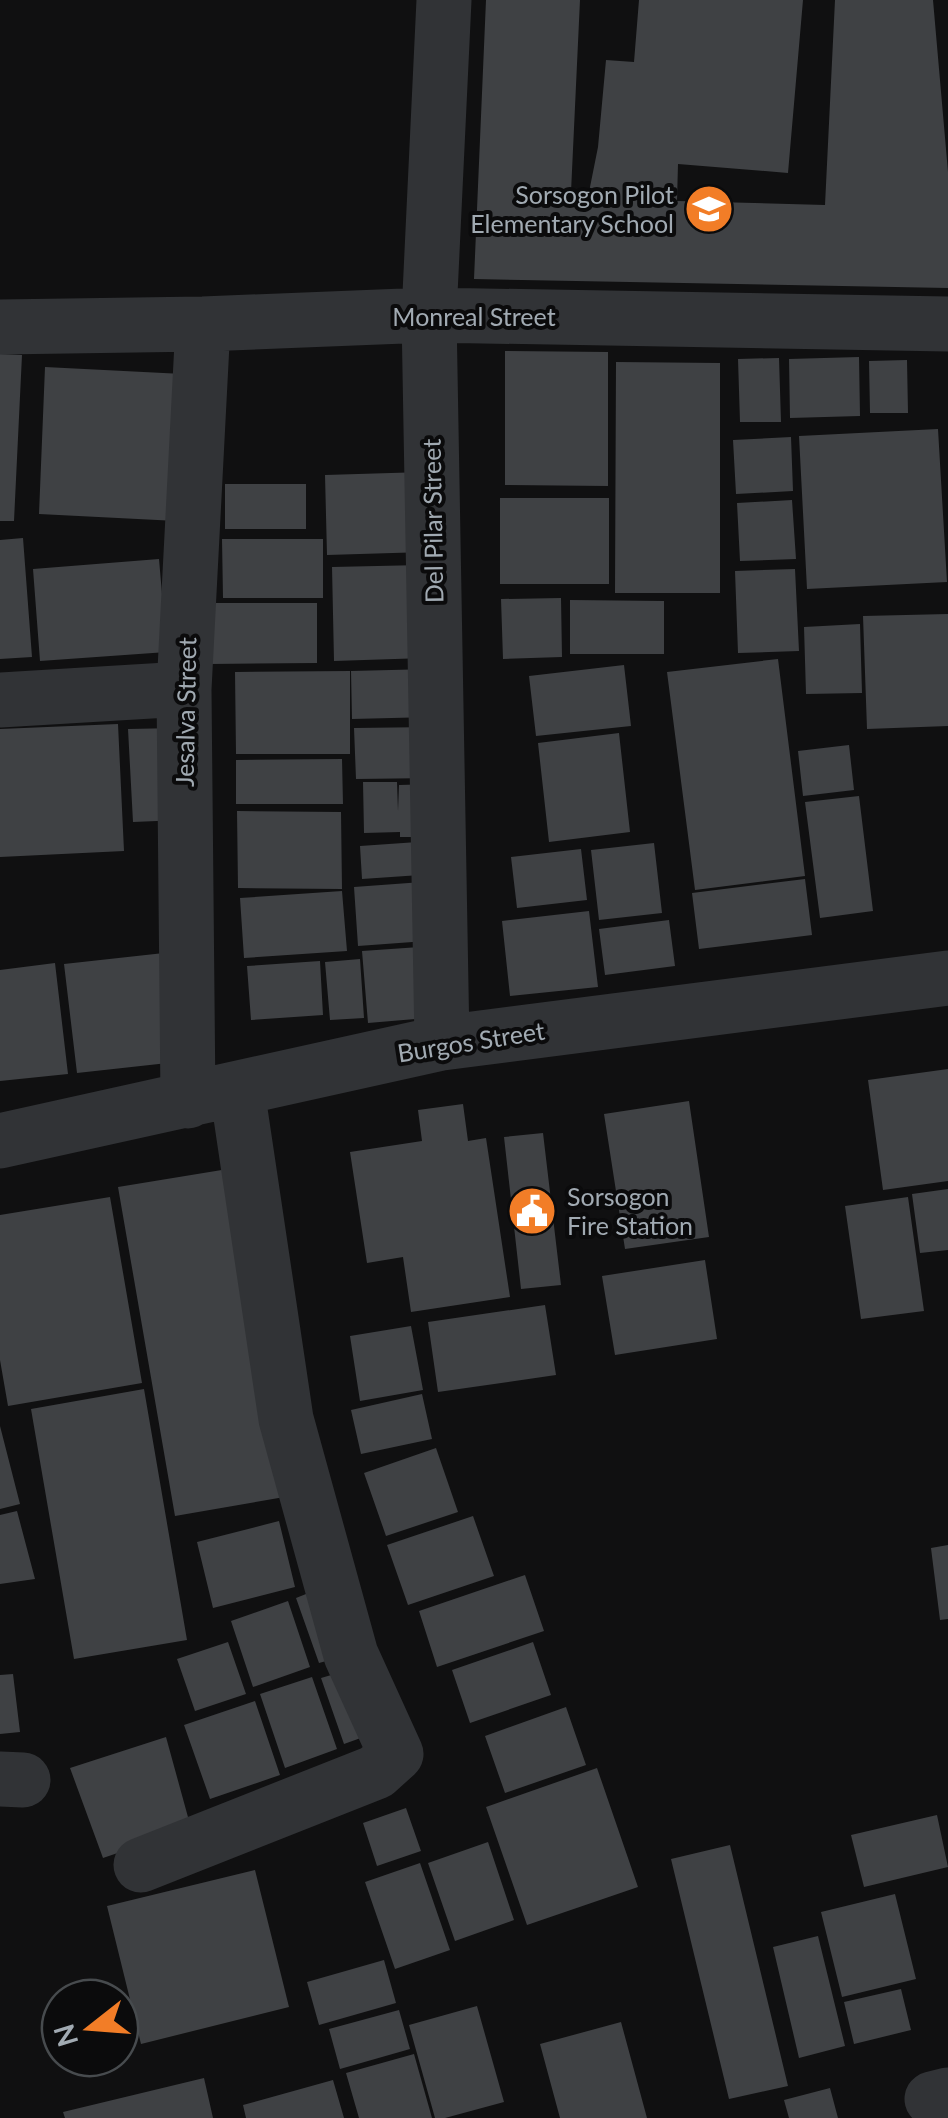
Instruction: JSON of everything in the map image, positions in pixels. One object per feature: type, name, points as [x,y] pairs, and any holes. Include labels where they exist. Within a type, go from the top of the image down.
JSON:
[{"type":"street","name":"Del Pilar Street","points":[[442,1043],[429,315],[444,0]]},
{"type":"street","name":"Monreal Street","points":[[0,328],[429,315],[948,324]]},
{"type":"street","name":"Jesalva Street","points":[[141,1865],[376,1772],[396,1754],[350,1655],[286,1419],[213,1095],[184,689],[203,324]]},
{"type":"street","points":[[0,700],[184,689]]},
{"type":"street","name":"Burgos Street","points":[[0,1141],[442,1043],[948,978]]},
{"type":"building","name":"Sorsogon Pilot Elementary School","points":[[486,0],[580,0],[571,192],[589,192],[598,147],[606,60],[634,62],[639,0],[803,0],[788,173],[678,164],[677,201],[825,205],[835,0],[933,0],[948,172],[948,288],[474,279]]},
{"type":"building","points":[[505,351],[608,352],[608,486],[505,485]]},
{"type":"building","points":[[0,354],[22,355],[14,521],[0,521]]},
{"type":"building","points":[[859,357],[860,416],[790,418],[789,359]]},
{"type":"building","points":[[779,358],[781,422],[740,422],[738,359]]},
{"type":"building","points":[[907,360],[908,413],[870,413],[869,361]]},
{"type":"building","points":[[616,362],[720,363],[720,593],[615,593]]},
{"type":"building","points":[[45,367],[183,374],[177,521],[39,514]]},
{"type":"building","points":[[938,429],[947,582],[807,589],[799,436]]},
{"type":"building","points":[[791,437],[793,491],[736,494],[733,440]]},
{"type":"building","points":[[424,472],[426,552],[327,555],[325,475]]},
{"type":"building","points":[[225,484],[306,484],[306,529],[225,529]]},
{"type":"building","points":[[500,498],[609,498],[609,584],[500,584]]},
{"type":"building","points":[[792,500],[796,559],[740,561],[737,503]]},
{"type":"building","points":[[23,538],[32,657],[0,659],[0,540]]},
{"type":"building","points":[[222,539],[323,539],[323,598],[223,598]]},
{"type":"building","points":[[159,559],[167,652],[40,661],[33,569]]},
{"type":"building","points":[[422,565],[425,658],[334,661],[332,567]]},
{"type":"building","points":[[795,569],[799,651],[738,653],[735,571]]},
{"type":"building","points":[[561,598],[562,657],[503,659],[501,599]]},
{"type":"building","points":[[570,600],[664,601],[664,654],[570,654]]},
{"type":"building","points":[[209,603],[317,603],[317,663],[209,664]]},
{"type":"building","points":[[948,614],[948,726],[867,729],[863,616]]},
{"type":"building","points":[[860,624],[862,693],[806,694],[804,627]]},
{"type":"building","points":[[778,659],[805,876],[695,890],[667,672]]},
{"type":"building","points":[[624,665],[631,726],[536,736],[529,676]]},
{"type":"building","points":[[431,669],[432,717],[352,719],[351,671]]},
{"type":"building","points":[[350,671],[350,754],[236,754],[235,672]]},
{"type":"building","points":[[118,724],[124,851],[0,857],[0,729]]},
{"type":"building","points":[[433,727],[435,778],[356,779],[354,728]]},
{"type":"building","points":[[177,728],[181,820],[133,822],[128,729]]},
{"type":"building","points":[[619,733],[630,832],[549,842],[538,743]]},
{"type":"building","points":[[849,745],[854,790],[803,796],[798,751]]},
{"type":"building","points":[[342,759],[343,804],[236,804],[236,760]]},
{"type":"building","points":[[363,782],[397,782],[398,811],[399,785],[435,784],[436,837],[364,833]]},
{"type":"building","points":[[859,796],[873,911],[820,918],[805,802]]},
{"type":"building","points":[[237,811],[341,812],[342,889],[238,888]]},
{"type":"building","points":[[432,841],[435,874],[362,879],[360,846]]},
{"type":"building","points":[[654,843],[662,913],[599,920],[591,850]]},
{"type":"building","points":[[581,849],[587,900],[517,908],[511,857]]},
{"type":"building","points":[[805,879],[812,935],[699,949],[692,893]]},
{"type":"building","points":[[436,881],[440,940],[358,946],[354,887]]},
{"type":"building","points":[[342,891],[347,951],[244,958],[240,898]]},
{"type":"building","points":[[589,911],[598,987],[510,996],[502,921]]},
{"type":"building","points":[[669,920],[675,966],[605,975],[599,929]]},
{"type":"building","points":[[434,946],[439,1017],[368,1023],[362,951]]},
{"type":"building","points":[[173,952],[186,1061],[77,1073],[64,964]]},
{"type":"building","points":[[360,959],[364,1018],[330,1020],[325,962]]},
{"type":"building","points":[[320,961],[323,1015],[251,1020],[247,966]]},
{"type":"building","points":[[55,963],[68,1074],[0,1081],[0,970]]},
{"type":"building","points":[[948,1069],[948,1181],[883,1190],[868,1080]]},
{"type":"building","points":[[689,1101],[709,1237],[625,1249],[604,1114]]},
{"type":"building","points":[[463,1104],[468,1141],[486,1138],[510,1297],[411,1312],[403,1257],[367,1263],[350,1152],[422,1141],[418,1110]]},
{"type":"building","name":"Sorsogon Fire Station","points":[[543,1133],[561,1285],[521,1289],[504,1137]]},
{"type":"building","points":[[240,1167],[296,1495],[175,1516],[118,1187]]},
{"type":"building","points":[[948,1189],[948,1250],[920,1253],[912,1194]]},
{"type":"building","points":[[110,1197],[142,1383],[8,1406],[0,1360],[0,1215]]},
{"type":"building","points":[[908,1197],[924,1311],[861,1319],[845,1206]]},
{"type":"building","points":[[705,1260],[717,1339],[615,1355],[602,1276]]},
{"type":"building","points":[[545,1305],[556,1375],[438,1392],[428,1322]]},
{"type":"building","points":[[411,1326],[423,1390],[360,1401],[350,1336]]},
{"type":"building","points":[[144,1389],[187,1640],[74,1659],[31,1409]]},
{"type":"building","points":[[422,1394],[432,1439],[361,1454],[351,1410]]},
{"type":"building","points":[[0,1426],[20,1504],[0,1509]]},
{"type":"building","points":[[436,1448],[458,1512],[386,1536],[364,1473]]},
{"type":"building","points":[[17,1511],[35,1579],[0,1584],[0,1515]]},
{"type":"building","points":[[473,1516],[494,1576],[408,1605],[387,1545]]},
{"type":"building","points":[[279,1521],[295,1587],[213,1608],[197,1542]]},
{"type":"building","points":[[948,1545],[948,1619],[940,1620],[931,1548]]},
{"type":"building","points":[[525,1575],[544,1631],[437,1667],[419,1611]]},
{"type":"building","points":[[321,1588],[341,1657],[319,1663],[296,1598]]},
{"type":"building","points":[[288,1601],[310,1667],[253,1687],[231,1621]]},
{"type":"building","points":[[228,1642],[246,1694],[195,1711],[177,1659]]},
{"type":"building","points":[[533,1642],[551,1695],[470,1723],[452,1670]]},
{"type":"building","points":[[345,1671],[369,1735],[344,1744],[321,1678]]},
{"type":"building","points":[[13,1674],[20,1732],[0,1734],[0,1675]]},
{"type":"building","points":[[312,1677],[337,1749],[285,1768],[260,1694]]},
{"type":"building","points":[[255,1701],[280,1775],[210,1799],[184,1725]]},
{"type":"building","points":[[566,1707],[586,1765],[505,1793],[485,1736]]},
{"type":"building","points":[[166,1737],[191,1828],[103,1858],[70,1768]]},
{"type":"building","points":[[597,1768],[638,1887],[527,1925],[486,1807]]},
{"type":"building","points":[[406,1808],[421,1851],[377,1866],[363,1823]]},
{"type":"building","points":[[937,1815],[948,1867],[864,1887],[851,1835]]},
{"type":"building","points":[[488,1842],[514,1920],[455,1941],[428,1863]]},
{"type":"building","points":[[730,1845],[788,2086],[729,2099],[671,1859]]},
{"type":"building","points":[[420,1863],[450,1950],[395,1969],[365,1882]]},
{"type":"building","points":[[255,1870],[289,2007],[141,2044],[140,1978],[125,1978],[107,1906]]},
{"type":"building","points":[[895,1894],[916,1979],[842,1997],[821,1912]]},
{"type":"building","points":[[818,1936],[845,2046],[799,2058],[773,1947]]},
{"type":"building","points":[[384,1960],[396,2003],[319,2025],[307,1982]]},
{"type":"building","points":[[901,1989],[911,2030],[854,2044],[844,2002]]},
{"type":"building","points":[[477,2006],[504,2102],[435,2118],[409,2025]]},
{"type":"building","points":[[399,2010],[410,2049],[340,2069],[329,2029]]},
{"type":"building","points":[[621,2022],[647,2118],[560,2118],[540,2044]]},
{"type":"building","points":[[414,2054],[432,2118],[359,2118],[346,2073]]},
{"type":"building","points":[[204,2078],[213,2118],[65,2118],[63,2112]]},
{"type":"building","points":[[333,2080],[344,2118],[246,2118],[243,2105]]},
{"type":"building","points":[[830,2088],[838,2118],[789,2118],[784,2100]]},
{"type":"place","name":"Sorsogon Pilot Elementary School","points":[[709,209]]},
{"type":"place","name":"Sorsogon Fire Station","points":[[532,1211]]}]
